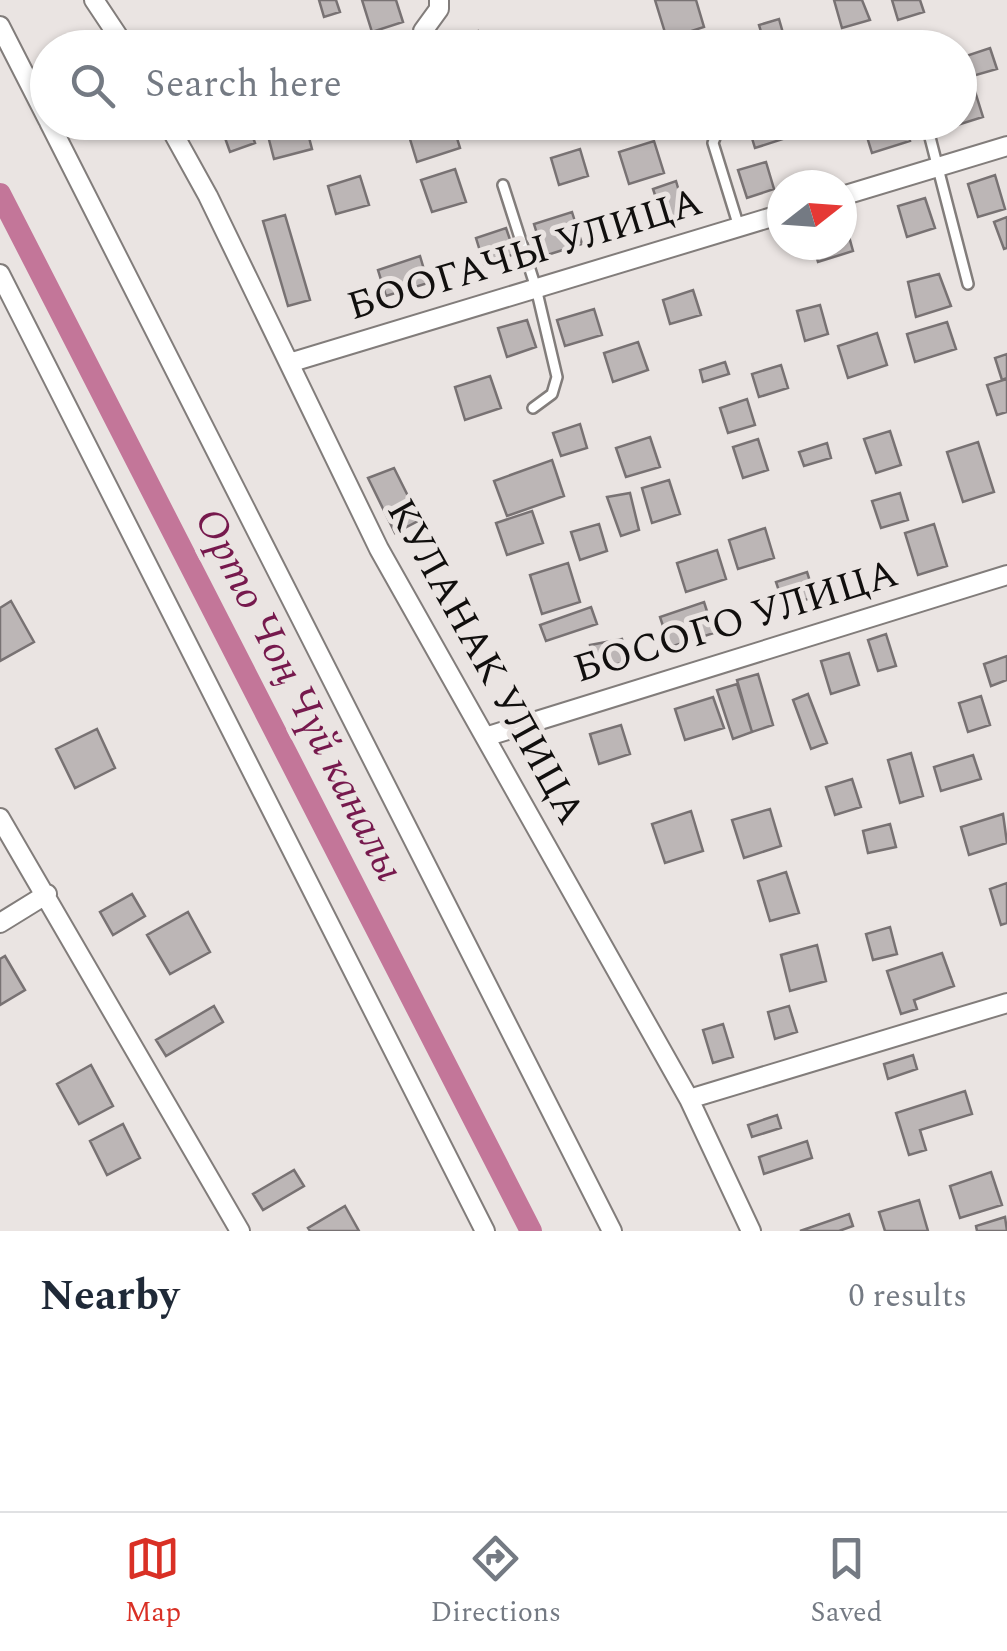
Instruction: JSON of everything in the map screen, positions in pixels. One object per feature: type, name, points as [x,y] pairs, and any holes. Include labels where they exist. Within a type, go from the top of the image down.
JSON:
[{"type":"street","points":[[94,0],[114,30]]},
{"type":"street","points":[[423,30],[439,8],[440,0]]},
{"type":"street","points":[[0,26],[30,85]]},
{"type":"street","points":[[58,140],[612,1231]]},
{"type":"street","name":"КУЛАНАК УЛИЦА","points":[[177,140],[208,196],[379,549],[689,1099],[751,1231]]},
{"type":"street","points":[[857,192],[1007,146]]},
{"type":"street","name":"БООГАЧЫ УЛИЦА","points":[[289,363],[767,219]]},
{"type":"street","points":[[0,274],[485,1231]]},
{"type":"street","name":"БОСОГО УЛИЦА","points":[[486,737],[1007,574]]},
{"type":"street","points":[[0,818],[240,1231]]},
{"type":"street","points":[[0,923],[47,894]]},
{"type":"street","points":[[689,1099],[1007,1003]]},
{"type":"lane","points":[[714,140],[739,227]]},
{"type":"lane","points":[[930,140],[968,284]]},
{"type":"lane","points":[[502,185],[536,288],[557,377],[552,394],[533,408]]},
{"type":"building","points":[[319,0],[336,0],[340,12],[324,17]]},
{"type":"building","points":[[362,0],[396,0],[403,22],[371,30]]},
{"type":"building","points":[[655,0],[696,0],[704,27],[664,30]]},
{"type":"building","points":[[834,0],[862,0],[870,20],[842,28]]},
{"type":"building","points":[[892,0],[920,0],[924,12],[898,20]]},
{"type":"building","points":[[779,19],[782,30],[761,30],[759,25]]},
{"type":"building","points":[[990,48],[997,69],[977,75],[977,52]]},
{"type":"building","points":[[977,98],[983,117],[977,119]]},
{"type":"building","points":[[226,140],[254,140],[255,143],[230,152]]},
{"type":"building","points":[[269,140],[310,140],[312,149],[274,159]]},
{"type":"building","points":[[410,140],[458,140],[460,148],[417,162]]},
{"type":"building","points":[[753,140],[780,140],[755,148]]},
{"type":"building","points":[[868,140],[910,140],[910,141],[872,153]]},
{"type":"building","points":[[654,141],[664,173],[629,184],[619,152]]},
{"type":"building","points":[[580,149],[588,176],[559,185],[551,158]]},
{"type":"building","points":[[766,162],[767,191],[747,198],[738,170]]},
{"type":"building","points":[[455,169],[466,202],[432,212],[421,180]]},
{"type":"building","points":[[995,175],[1005,209],[978,217],[968,184]]},
{"type":"building","points":[[360,176],[369,205],[336,214],[328,186]]},
{"type":"building","points":[[676,181],[685,212],[663,219],[653,189]]},
{"type":"building","points":[[925,198],[935,228],[907,237],[898,206]]},
{"type":"building","points":[[572,212],[582,244],[544,256],[534,224]]},
{"type":"building","points":[[285,215],[310,300],[288,306],[263,221]]},
{"type":"building","points":[[1007,217],[1007,248],[1004,249],[994,222]]},
{"type":"building","points":[[506,228],[515,254],[484,264],[476,238]]},
{"type":"building","points":[[420,256],[428,283],[386,296],[378,270]]},
{"type":"building","points":[[939,274],[951,306],[916,317],[908,282]]},
{"type":"building","points":[[693,290],[701,315],[670,324],[663,300]]},
{"type":"building","points":[[820,305],[828,334],[805,341],[797,311]]},
{"type":"building","points":[[594,309],[602,335],[565,346],[557,320]]},
{"type":"building","points":[[527,320],[536,347],[507,357],[498,328]]},
{"type":"building","points":[[947,322],[956,349],[915,362],[907,334]]},
{"type":"building","points":[[877,333],[887,365],[848,378],[838,346]]},
{"type":"building","points":[[638,342],[648,370],[613,382],[604,353]]},
{"type":"building","points":[[1007,354],[1007,378],[1002,380],[995,358]]},
{"type":"building","points":[[725,362],[729,374],[703,382],[700,370]]},
{"type":"building","points":[[781,365],[788,388],[759,397],[752,374]]},
{"type":"building","points":[[490,376],[501,408],[465,420],[455,387]]},
{"type":"building","points":[[1007,379],[1007,412],[997,415],[987,385]]},
{"type":"building","points":[[747,399],[755,425],[728,433],[720,408]]},
{"type":"building","points":[[580,424],[587,448],[561,456],[553,433]]},
{"type":"building","points":[[890,431],[901,465],[876,473],[864,439]]},
{"type":"building","points":[[650,437],[660,467],[626,477],[616,448]]},
{"type":"building","points":[[758,439],[768,470],[743,478],[733,447]]},
{"type":"building","points":[[978,442],[994,492],[963,502],[947,452]]},
{"type":"building","points":[[827,443],[831,458],[804,466],[799,452]]},
{"type":"building","points":[[552,460],[564,496],[507,516],[494,481]]},
{"type":"building","points":[[394,468],[420,520],[395,533],[368,478]]},
{"type":"building","points":[[669,480],[680,514],[652,523],[642,488]]},
{"type":"building","points":[[630,493],[639,530],[621,536],[607,497]]},
{"type":"building","points":[[900,493],[908,520],[881,528],[872,501]]},
{"type":"building","points":[[532,511],[543,543],[507,555],[496,523]]},
{"type":"building","points":[[599,524],[607,551],[580,560],[571,532]]},
{"type":"building","points":[[934,524],[947,566],[918,575],[905,533]]},
{"type":"building","points":[[765,528],[774,558],[738,569],[729,540]]},
{"type":"building","points":[[717,550],[726,579],[686,592],[677,563]]},
{"type":"building","points":[[568,563],[580,602],[542,614],[530,575]]},
{"type":"building","points":[[807,572],[815,597],[784,606],[776,582]]},
{"type":"building","points":[[11,601],[34,642],[0,661],[0,608]]},
{"type":"building","points":[[704,602],[714,633],[670,647],[660,617]]},
{"type":"building","points":[[591,607],[597,624],[546,641],[540,625]]},
{"type":"building","points":[[886,634],[896,666],[878,671],[868,640]]},
{"type":"building","points":[[622,639],[627,662],[594,669],[590,645]]},
{"type":"building","points":[[849,653],[859,685],[831,694],[821,661]]},
{"type":"building","points":[[1007,656],[1007,680],[991,686],[984,664]]},
{"type":"building","points":[[758,674],[773,725],[752,732],[737,680]]},
{"type":"building","points":[[737,684],[752,732],[733,739],[717,690]]},
{"type":"building","points":[[808,694],[827,743],[811,749],[793,700]]},
{"type":"building","points":[[981,696],[990,725],[968,732],[959,703]]},
{"type":"building","points":[[713,697],[724,728],[685,740],[675,709]]},
{"type":"building","points":[[621,725],[630,754],[599,764],[590,734]]},
{"type":"building","points":[[97,729],[115,768],[75,788],[56,749]]},
{"type":"building","points":[[911,753],[923,796],[900,803],[888,760]]},
{"type":"building","points":[[973,755],[981,779],[941,791],[934,767]]},
{"type":"building","points":[[852,779],[861,807],[835,815],[826,787]]},
{"type":"building","points":[[770,809],[781,846],[744,858],[732,820]]},
{"type":"building","points":[[691,811],[703,851],[665,863],[652,824]]},
{"type":"building","points":[[1003,814],[1007,843],[969,855],[961,827]]},
{"type":"building","points":[[890,824],[896,847],[868,853],[863,831]]},
{"type":"building","points":[[786,872],[799,913],[770,921],[758,881]]},
{"type":"building","points":[[1007,883],[1007,923],[1001,925],[990,889]]},
{"type":"building","points":[[132,894],[145,916],[113,935],[100,912]]},
{"type":"building","points":[[188,912],[210,952],[170,974],[147,935]]},
{"type":"building","points":[[890,927],[897,954],[873,960],[866,934]]},
{"type":"building","points":[[817,945],[826,981],[790,991],[781,955]]},
{"type":"building","points":[[942,953],[954,986],[914,1000],[917,1009],[901,1014],[887,971]]},
{"type":"building","points":[[5,956],[25,990],[0,1005],[0,959]]},
{"type":"building","points":[[214,1006],[223,1022],[166,1056],[156,1040]]},
{"type":"building","points":[[789,1006],[797,1032],[775,1039],[768,1012]]},
{"type":"building","points":[[723,1024],[733,1057],[713,1063],[703,1030]]},
{"type":"building","points":[[913,1055],[917,1069],[888,1079],[884,1064]]},
{"type":"building","points":[[91,1065],[113,1106],[79,1124],[57,1084]]},
{"type":"building","points":[[965,1091],[972,1114],[920,1130],[926,1150],[909,1155],[896,1113]]},
{"type":"building","points":[[777,1115],[781,1128],[752,1137],[748,1125]]},
{"type":"building","points":[[123,1124],[140,1158],[107,1175],[90,1141]]},
{"type":"building","points":[[807,1141],[812,1158],[764,1174],[759,1157]]},
{"type":"building","points":[[294,1170],[304,1186],[263,1210],[253,1194]]},
{"type":"building","points":[[991,1172],[1002,1205],[960,1218],[950,1186]]},
{"type":"building","points":[[919,1200],[928,1231],[885,1231],[879,1212]]},
{"type":"building","points":[[345,1206],[359,1231],[308,1228]]},
{"type":"building","points":[[849,1214],[853,1226],[839,1231],[800,1231]]},
{"type":"building","points":[[1005,1217],[1007,1231],[977,1231],[976,1226]]},
{"type":"waterway","name":"Орто Чоң Чүй каналы","points":[[0,194],[531,1231]]}]
